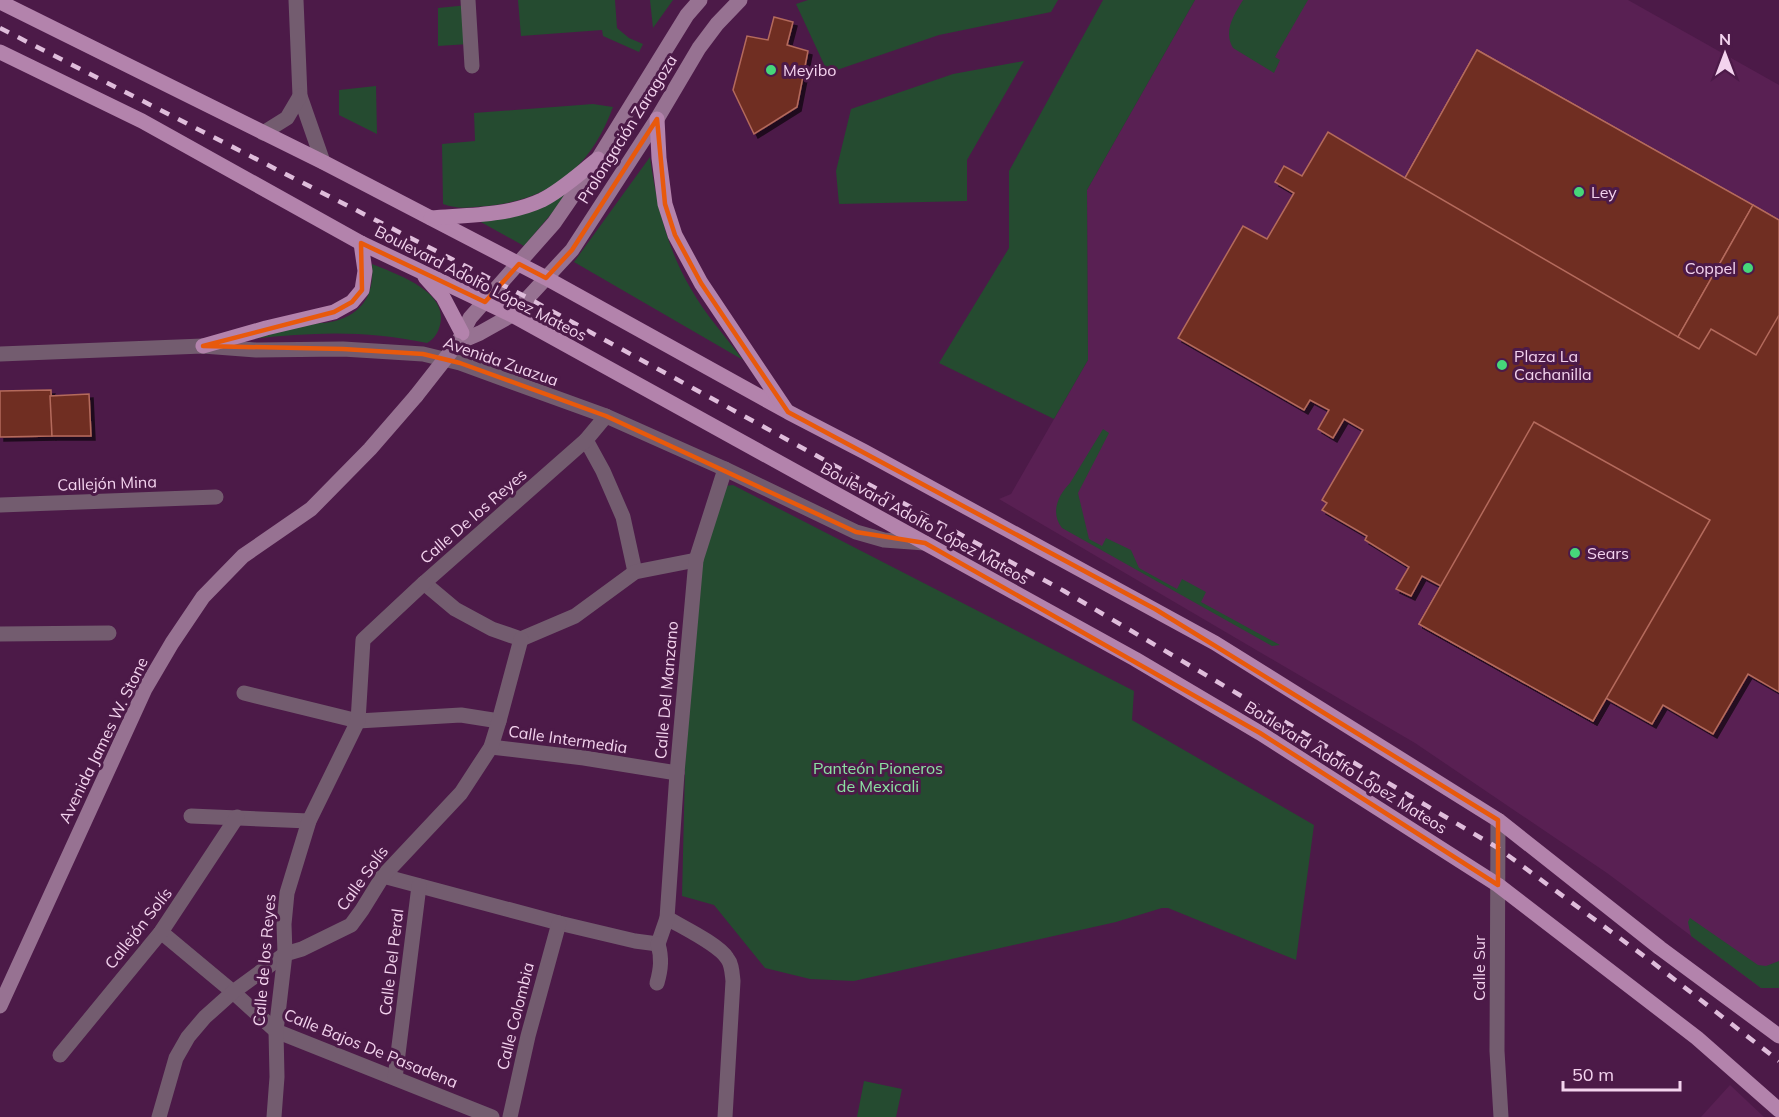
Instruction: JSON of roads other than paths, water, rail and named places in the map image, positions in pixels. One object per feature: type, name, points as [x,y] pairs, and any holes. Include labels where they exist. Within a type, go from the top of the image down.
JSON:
[{"type":"main road","name":"Prolongación Zaragoza","points":[[485,302],[554,223],[598,159],[687,15],[700,0]]},
{"type":"main road","name":"Prolongación Zaragoza","points":[[512,315],[572,250],[657,119],[699,48],[717,24],[740,0]]},
{"type":"main road","name":"Boulevard Adolfo López Mateos","points":[[0,2],[323,162],[546,278],[1215,643],[1498,820],[1660,948],[1779,1036]]},
{"type":"main road","name":"Boulevard Adolfo López Mateos","points":[[0,52],[142,121],[361,243],[512,315],[1135,659],[1260,733],[1498,885],[1696,1038],[1779,1110]]},
{"type":"main road","points":[[657,119],[665,204],[675,234],[700,284],[788,412]]},
{"type":"main road","points":[[431,218],[512,210],[542,200],[598,159]]},
{"type":"main road","points":[[203,346],[334,312],[352,302],[362,291],[365,271],[361,243]]},
{"type":"main road","points":[[419,270],[443,297],[459,340]]},
{"type":"main road","name":"Avenida James W. Stone","points":[[0,1006],[145,689],[203,597],[243,556],[311,509],[370,449],[416,396],[459,340],[470,318],[485,302]]},
{"type":"main road","name":"Avenida James W. Stone","points":[[459,340],[480,333],[512,315]]},
{"type":"street","points":[[296,0],[300,96],[323,162]]},
{"type":"street","points":[[468,0],[472,66]]},
{"type":"street","points":[[263,133],[287,118],[300,96]]},
{"type":"street","name":"Avenida Zuazua","points":[[0,354],[203,346],[256,350],[343,348],[423,354],[460,363],[606,416],[725,469],[856,532],[884,540],[925,543]]},
{"type":"street","name":"Calle De los Reyes","points":[[363,640],[586,440],[606,416]]},
{"type":"street","points":[[586,440],[603,471],[623,517],[634,572]]},
{"type":"street","name":"Calle Del Manzano","points":[[667,918],[696,560],[725,469]]},
{"type":"street","name":"Callejón Mina","points":[[0,505],[216,497]]},
{"type":"street","points":[[424,583],[455,609],[492,629],[520,639],[575,616],[634,572],[696,560]]},
{"type":"street","points":[[0,634],[109,633]]},
{"type":"street","name":"Calle Solís","points":[[159,1117],[176,1059],[184,1044],[205,1017],[233,992],[285,954],[302,949],[351,925],[383,876],[461,793],[490,747],[520,639]]},
{"type":"street","name":"Calle de los Reyes","points":[[274,1117],[277,1077],[276,1031],[285,954],[284,924],[287,893],[309,821],[358,721],[363,640]]},
{"type":"street","name":"Calle Intermedia","points":[[244,693],[358,721],[461,716],[499,721]]},
{"type":"street","name":"Calle Intermedia","points":[[490,747],[584,758],[677,773]]},
{"type":"street","points":[[191,816],[309,821]]},
{"type":"street","name":"Callejón Solís","points":[[60,1055],[161,932],[201,875],[237,817]]},
{"type":"street","name":"Calle Sur","points":[[1498,820],[1497,1051],[1501,1117]]},
{"type":"street","points":[[383,876],[559,924],[658,944]]},
{"type":"street","name":"Calle Del Peral","points":[[394,1078],[419,886]]},
{"type":"street","points":[[657,983],[661,970],[658,944],[667,918],[720,950],[728,958],[733,981],[725,1117]]},
{"type":"street","name":"Calle Colombia","points":[[510,1117],[528,1036],[559,924]]},
{"type":"street","name":"Calle Bajos De Pasadena","points":[[161,932],[276,1031],[492,1117]]},
{"type":"railway","points":[[0,28],[528,298],[1064,591],[1498,848],[1652,962],[1779,1061]]},
{"type":"place","name":"Meyibo","points":[[771,70]]},
{"type":"place","name":"Ley","points":[[1579,192]]},
{"type":"place","name":"Coppel","points":[[1748,268]]},
{"type":"place","name":"Plaza La Cachanilla","points":[[1502,365]]},
{"type":"place","name":"Sears","points":[[1575,553]]},
{"type":"park label","name":"Panteón Pioneros de Mexicali","points":[[878,777]]}]
